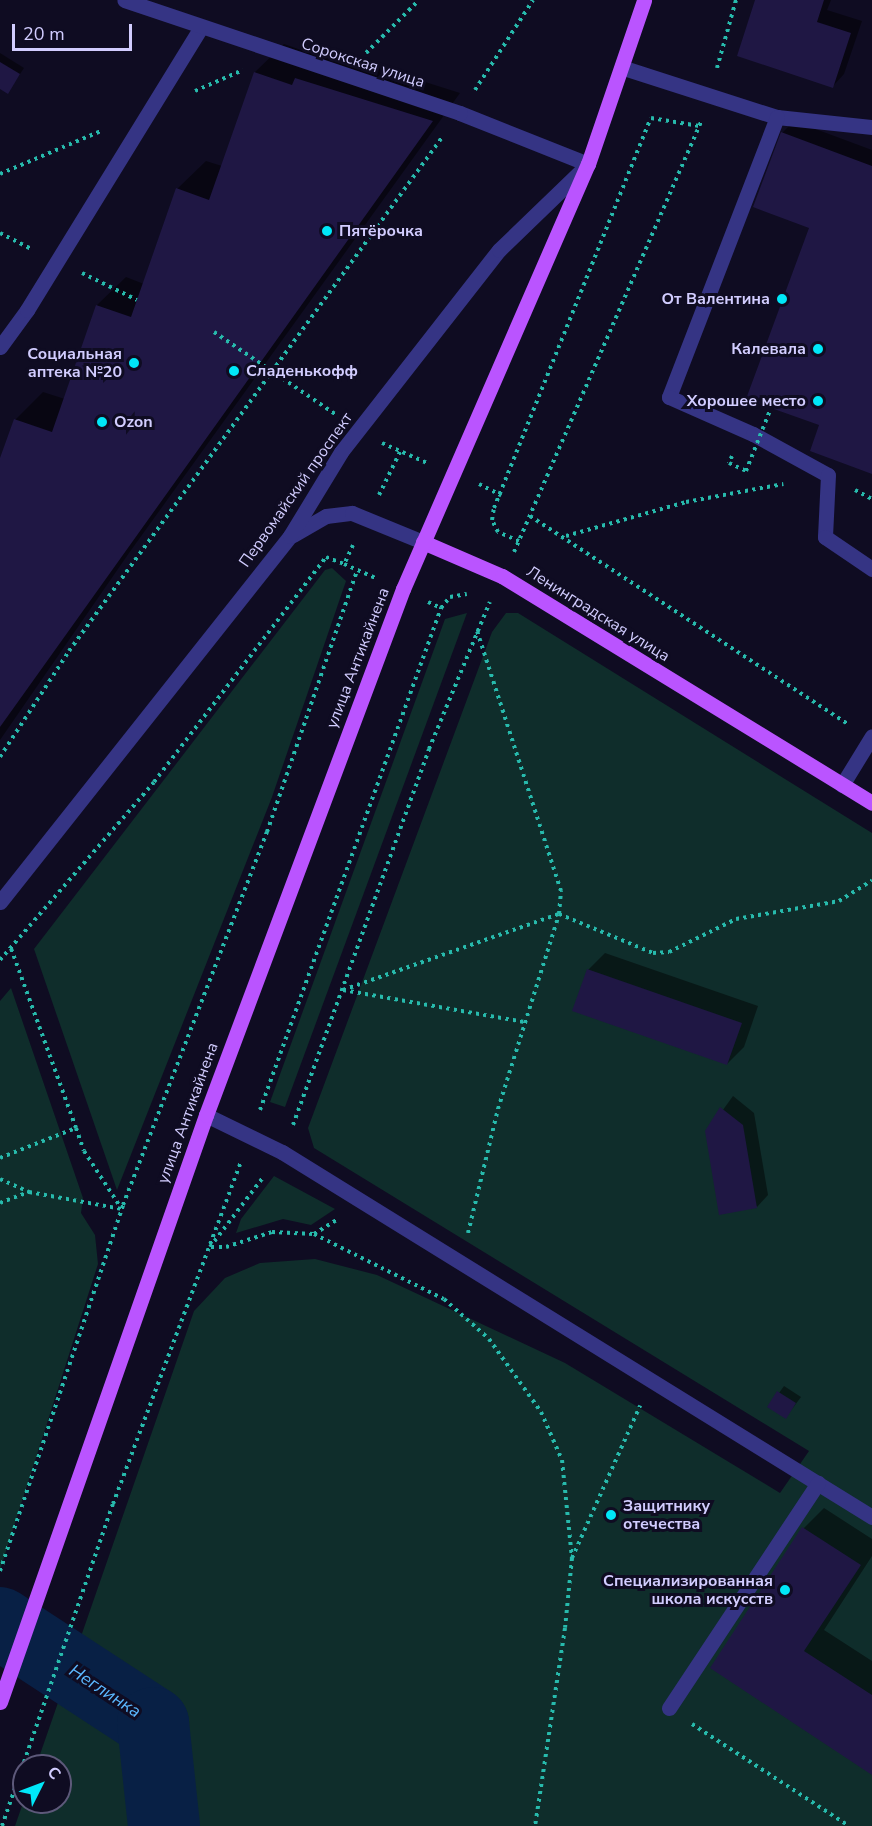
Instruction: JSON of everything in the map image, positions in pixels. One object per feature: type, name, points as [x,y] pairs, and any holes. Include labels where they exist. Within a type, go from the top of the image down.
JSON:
[{"type":"main road","name":"Первомайский проспект","points":[[423,542],[456,474],[588,164],[624,68],[644,0]]},
{"type":"main road","name":"Ленинградская улица","points":[[423,542],[502,576],[872,803]]},
{"type":"main road","name":"улица Антикайнена","points":[[0,1702],[206,1115],[423,542]]},
{"type":"street","name":"Сорокская улица","points":[[125,0],[280,55],[460,113],[588,164]]},
{"type":"street","points":[[0,347],[27,310],[201,27]]},
{"type":"street","points":[[624,68],[777,117],[872,127]]},
{"type":"street","points":[[777,117],[669,397],[753,434],[828,476],[825,537],[872,569]]},
{"type":"street","name":"Первомайский проспект","points":[[0,902],[290,536],[341,453],[499,250],[588,164]]},
{"type":"street","name":"Ленинградская улица","points":[[290,536],[326,516],[352,513],[423,542]]},
{"type":"street","points":[[842,785],[871,738]]},
{"type":"street","points":[[206,1115],[251,1136],[872,1517]]},
{"type":"street","points":[[669,1708],[818,1483]]},
{"type":"path","points":[[344,75],[419,0]]},
{"type":"path","points":[[0,757],[69,651],[272,368],[460,113],[533,0]]},
{"type":"path","points":[[699,126],[651,118],[492,520],[498,532],[519,542],[699,126],[736,0]]},
{"type":"path","points":[[193,92],[280,55]]},
{"type":"path","points":[[0,174],[107,129]]},
{"type":"path","points":[[214,332],[272,368]]},
{"type":"path","points":[[746,471],[771,408]]},
{"type":"path","points":[[565,536],[686,502],[828,476],[872,500]]},
{"type":"path","points":[[530,516],[565,536],[871,738]]},
{"type":"path","points":[[0,960],[154,782],[326,558],[344,564]]},
{"type":"path","points":[[0,1571],[122,1209],[267,832],[357,571]]},
{"type":"path","points":[[295,1120],[429,749],[490,601]]},
{"type":"path","points":[[2,1826],[113,1504],[251,1136],[441,608]]},
{"type":"path","points":[[444,1299],[460,1265],[524,1022],[559,914],[561,891],[477,630]]},
{"type":"path","points":[[342,990],[559,914],[653,953],[669,952],[736,919],[839,901],[872,880]]},
{"type":"path","points":[[11,948],[84,1150],[122,1209]]},
{"type":"path","points":[[342,990],[524,1022]]},
{"type":"path","points":[[0,1158],[76,1128]]},
{"type":"path","points":[[210,1247],[272,1166]]},
{"type":"path","points":[[0,1179],[29,1192],[122,1209]]},
{"type":"path","points":[[0,1203],[29,1192]]},
{"type":"path","points":[[314,1234],[340,1217]]},
{"type":"path","points":[[210,1247],[226,1247],[272,1232],[314,1234],[444,1299],[489,1339],[541,1412],[562,1460],[572,1558],[566,1628],[535,1826]]},
{"type":"path","points":[[572,1558],[620,1446],[652,1382]]},
{"type":"path","points":[[669,1708],[849,1826]]},
{"type":"green space","points":[[332,568],[346,581],[272,797],[117,1190],[34,949],[325,570]]},
{"type":"green space","points":[[467,613],[285,1107],[270,1102],[445,619]]},
{"type":"green space","points":[[506,613],[518,613],[872,833],[872,1826],[15,1826],[19,1814],[72,1814],[72,1754],[40,1754],[194,1311],[225,1278],[260,1263],[315,1259],[377,1275],[565,1363],[780,1493],[809,1451],[314,1148],[308,1128],[492,632]]},
{"type":"green space","points":[[11,988],[83,1198],[81,1213],[95,1235],[98,1264],[0,1570],[0,1001]]},
{"type":"green space","points":[[274,1176],[335,1209],[311,1225],[283,1219],[236,1233],[241,1219]]},
{"type":"building","points":[[755,0],[824,0],[817,22],[851,33],[833,88],[737,56]]},
{"type":"building","points":[[0,62],[20,74],[8,94],[0,89]]},
{"type":"building","points":[[254,72],[292,85],[295,78],[433,121],[0,727],[0,458],[14,419],[52,432],[96,305],[131,317],[176,188],[209,200]]},
{"type":"building","name":"Калевала","points":[[781,132],[872,166],[872,474],[810,451],[819,425],[746,399],[809,228],[753,207]]},
{"type":"building","points":[[587,969],[742,1023],[727,1065],[572,1011]]},
{"type":"building","points":[[720,1107],[743,1125],[757,1208],[719,1215],[705,1131]]},
{"type":"building","points":[[777,1391],[796,1403],[786,1419],[767,1407]]},
{"type":"building","points":[[802,1527],[861,1565],[804,1651],[872,1695],[872,1775],[710,1668]]},
{"type":"waterway","name":"Неглинка","points":[[0,1623],[153,1723],[164,1826]]},
{"type":"place","name":"Пятёрочка","points":[[327,231]]},
{"type":"place","name":"От Валентина","points":[[782,299]]},
{"type":"place","name":"Калевала","points":[[818,349]]},
{"type":"place","name":"Социальная аптека №20","points":[[134,363]]},
{"type":"place","name":"Сладенькофф","points":[[234,371]]},
{"type":"place","name":"Хорошее место","points":[[818,401]]},
{"type":"place","name":"Ozon","points":[[102,422]]},
{"type":"place","name":"Защитнику отечества","points":[[611,1515]]},
{"type":"place","name":"Специализированная школа искусств","points":[[785,1590]]}]
